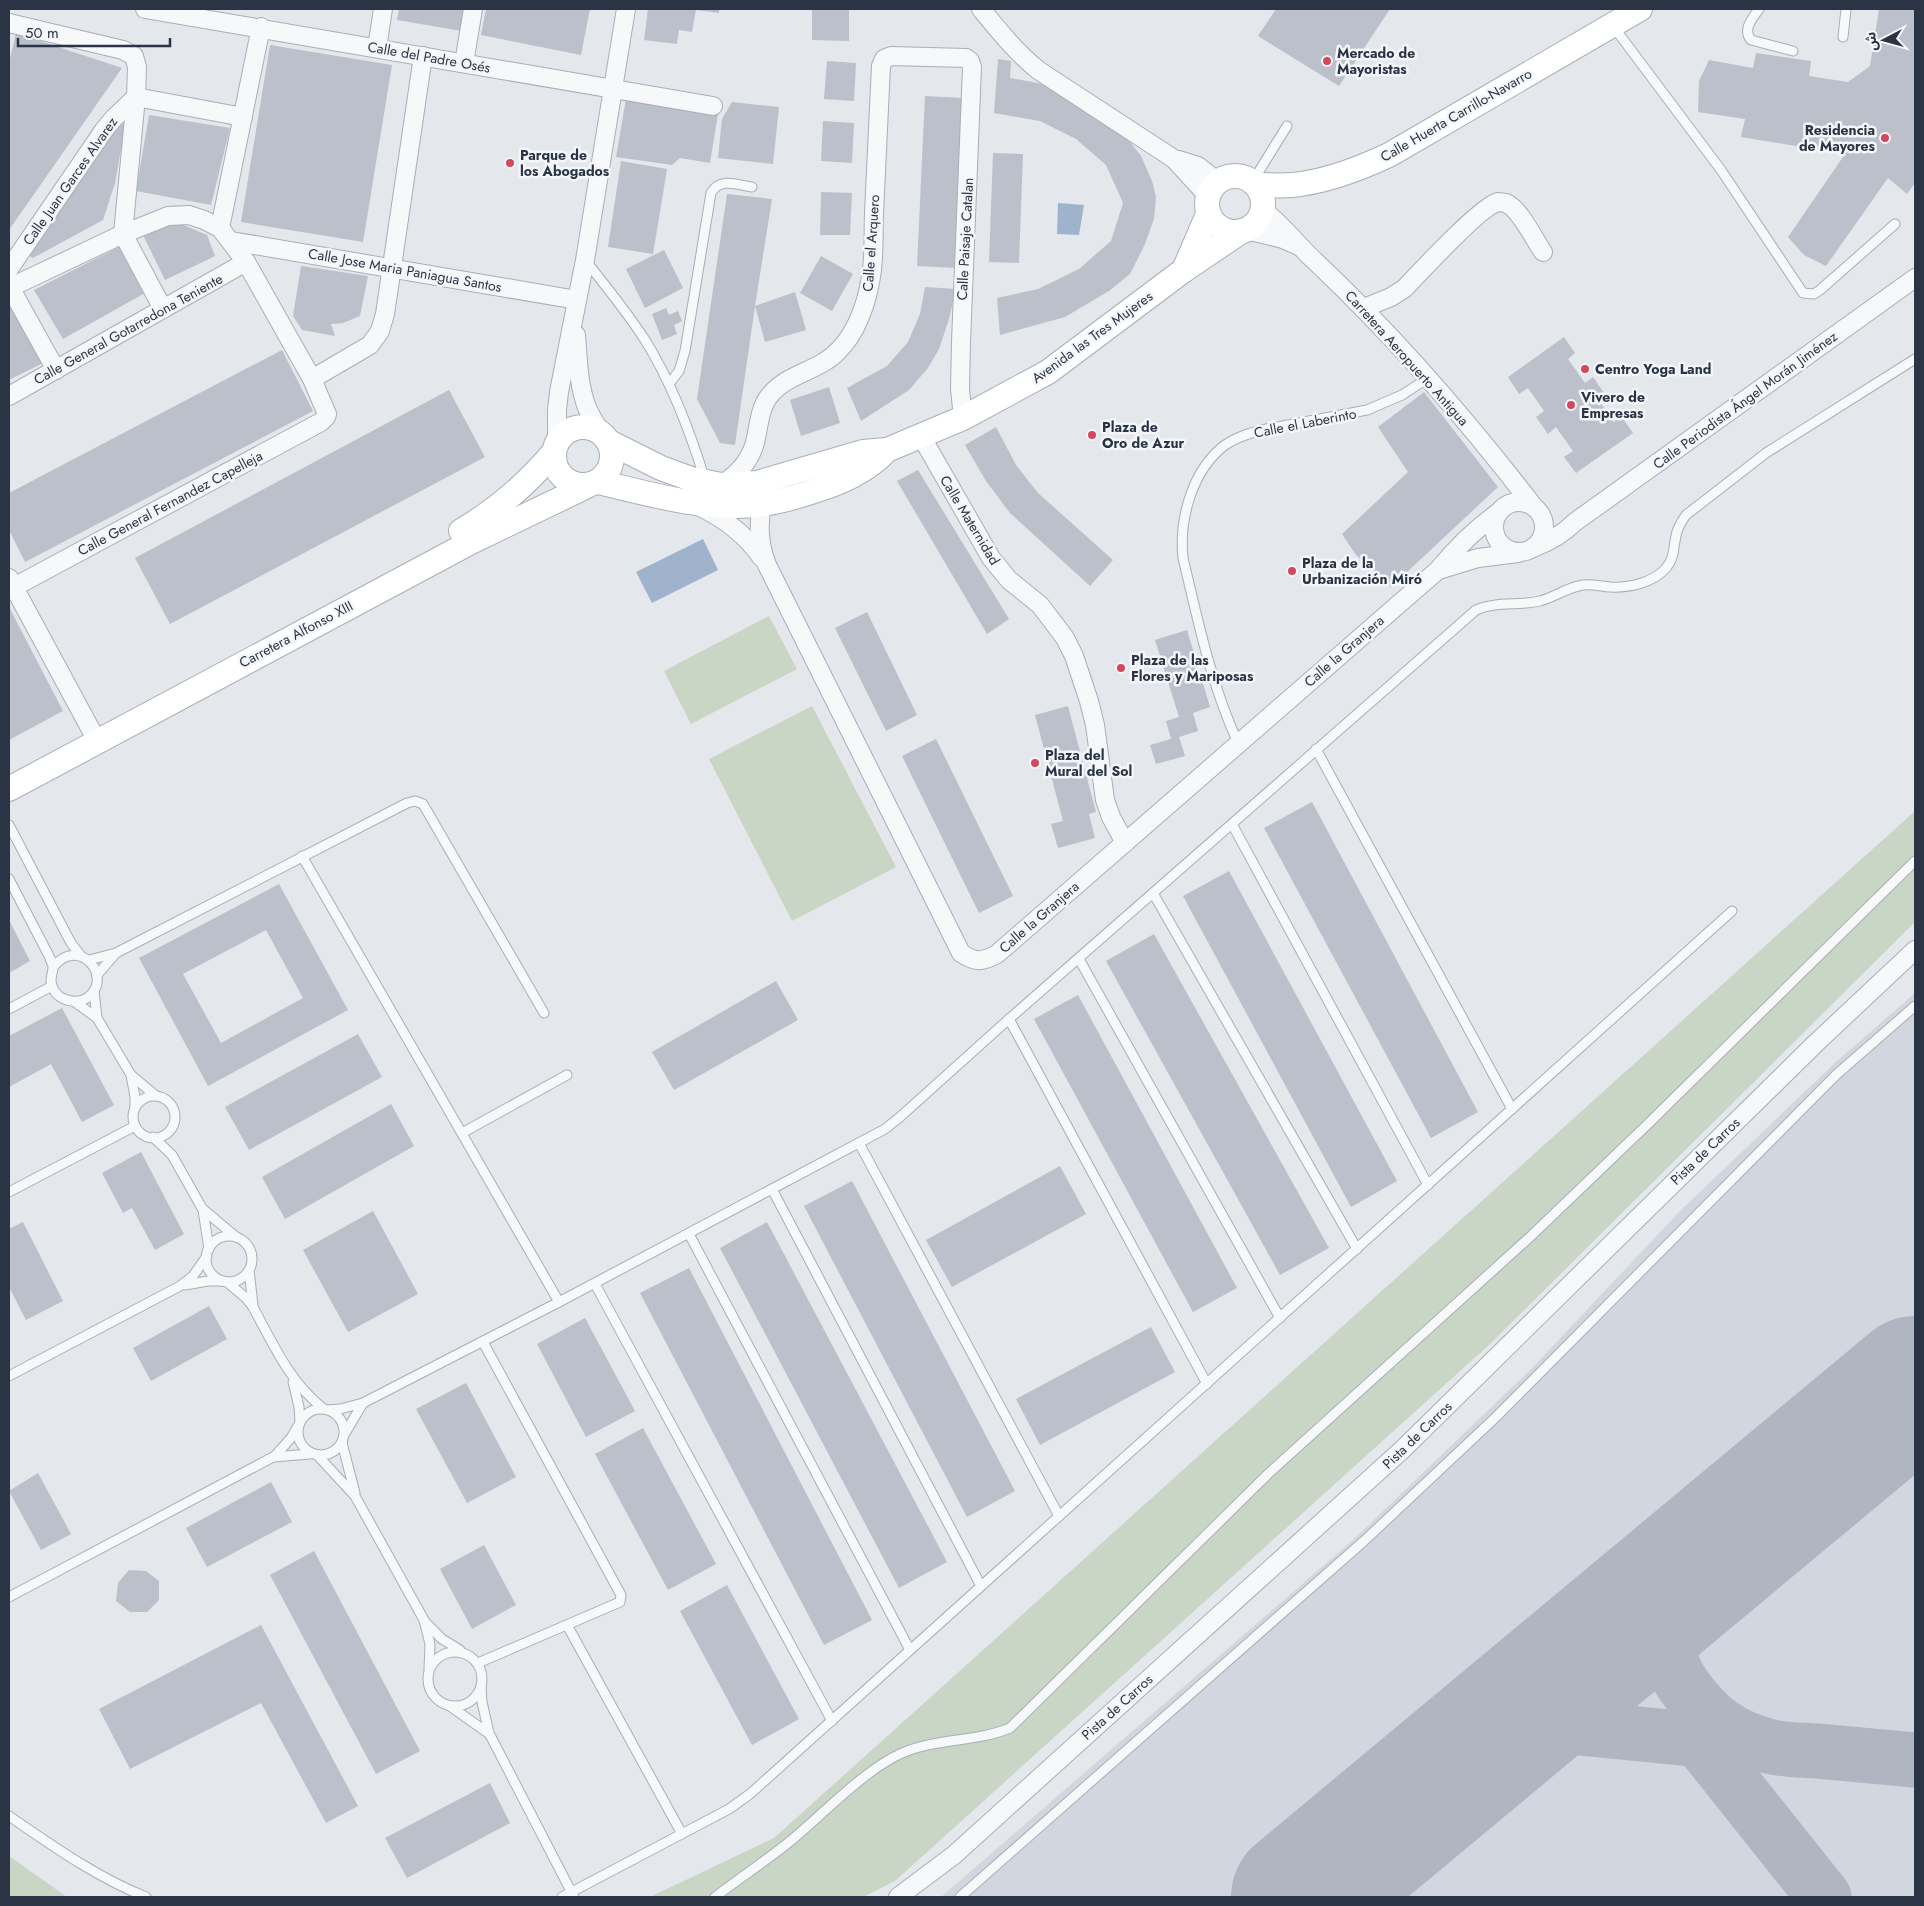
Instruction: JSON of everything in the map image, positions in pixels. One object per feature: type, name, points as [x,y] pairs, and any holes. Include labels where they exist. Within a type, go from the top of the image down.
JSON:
[{"type":"street","name":"Calle del Padre Osés","points":[[145,9],[261,27],[713,106]]},
{"type":"street","points":[[377,48],[383,9]]},
{"type":"street","points":[[464,63],[473,9]]},
{"type":"street","points":[[576,307],[579,372],[586,406],[613,453],[612,464],[607,475],[593,484],[576,485],[565,480],[558,471],[554,460],[557,410],[559,392],[585,260],[626,9]]},
{"type":"street","name":"Calle Huerta Carrillo-Navarro","points":[[1259,195],[1292,185],[1342,175],[1389,155],[1611,24],[1640,9]]},
{"type":"street","points":[[988,11],[1006,40],[1023,58],[1038,70],[1174,159],[1198,166],[1211,197],[1214,223],[1222,229],[1232,232],[1244,231],[1257,222],[1259,195],[1246,177],[1231,175],[1211,197]]},
{"type":"street","points":[[9,23],[129,52],[134,56],[138,67],[123,234],[163,309]]},
{"type":"street","points":[[226,234],[242,117],[261,27]]},
{"type":"street","points":[[56,370],[9,287],[123,234],[168,216],[189,215],[204,220],[226,234],[246,262],[312,379],[370,345],[380,331],[386,314],[423,56]]},
{"type":"street","name":"Calle Paisaje Catalan","points":[[884,59],[891,56],[966,58],[970,61],[973,73],[960,350],[960,389],[963,418]]},
{"type":"street","name":"Calle el Arquero","points":[[713,484],[733,477],[744,467],[756,441],[762,408],[769,396],[778,387],[826,362],[840,350],[859,318],[867,298],[871,280],[881,66],[884,59]]},
{"type":"street","points":[[136,97],[242,117]]},
{"type":"street","name":"Calle Juan Garces Alvarez","points":[[9,269],[104,130],[136,97]]},
{"type":"street","name":"Carretera Aeropuerto Antigua","points":[[1259,195],[1299,247],[1364,308],[1428,378],[1510,475],[1539,513]]},
{"type":"street","name":"Avenida las Tres Mujeres","points":[[1184,270],[1211,197]]},
{"type":"street","points":[[1364,308],[1392,297],[1404,288],[1464,229],[1490,206],[1499,202],[1515,209],[1543,252]]},
{"type":"street","name":"Avenida las Tres Mujeres","points":[[605,437],[661,468],[713,484],[758,483],[863,452],[887,450],[963,418],[1048,372],[1184,270],[1244,231]]},
{"type":"street","name":"Carretera Aeropuerto Antigua","points":[[1244,231],[1282,239],[1299,247]]},
{"type":"street","name":"Calle Jose Maria Paniagua Santos","points":[[226,234],[295,251],[392,268],[576,307]]},
{"type":"street","name":"Calle General Gotarredona Teniente","points":[[9,396],[246,262]]},
{"type":"street","name":"Calle Periodista Ángel Morán Jiménez","points":[[1528,550],[1550,542],[1563,533],[1575,522],[1915,278]]},
{"type":"street","name":"Calle General Fernandez Capelleja","points":[[11,583],[321,422],[326,417],[326,410],[312,379]]},
{"type":"street","points":[[556,447],[563,435],[572,429],[592,428],[605,437]]},
{"type":"street","name":"Calle Maternidad","points":[[921,436],[991,558],[1009,580],[1040,605],[1065,638],[1074,656],[1095,725],[1105,800],[1111,817],[1125,843]]},
{"type":"street","name":"Carretera Alfonso XIII","points":[[9,789],[94,736],[476,522],[520,489],[556,447]]},
{"type":"street","name":"Avenida las Tres Mujeres","points":[[593,484],[691,503],[762,504],[840,482],[870,466],[887,450]]},
{"type":"street","points":[[1510,475],[1510,486],[1494,527],[1495,535],[1505,548],[1512,552],[1528,550],[1543,534],[1544,529],[1539,513]]},
{"type":"street","name":"Carretera Alfonso XIII","points":[[9,773],[94,736],[471,542],[593,484]]},
{"type":"street","points":[[1502,509],[1520,502],[1539,513],[1575,522]]},
{"type":"street","name":"Calle la Granjera","points":[[691,503],[726,521],[755,548],[767,565]]},
{"type":"street","name":"Calle la Granjera","points":[[762,504],[759,519],[759,535],[767,565],[962,953],[971,960],[985,961],[997,954],[1438,570],[1476,528],[1502,509]]},
{"type":"street","name":"Calle la Granjera","points":[[1438,570],[1478,558],[1528,550]]},
{"type":"street","points":[[11,583],[94,736]]},
{"type":"street","name":"Pista de Carros","points":[[898,1897],[954,1855],[1403,1449],[1816,1043],[1915,950]]},
{"type":"lane","points":[[1759,9],[1748,26],[1747,32],[1751,40],[1793,51]]},
{"type":"lane","points":[[1843,37],[1846,9]]},
{"type":"lane","points":[[1611,24],[1721,170],[1804,293],[1814,294],[1820,290],[1895,224]]},
{"type":"lane","points":[[1259,195],[1287,126]]},
{"type":"lane","points":[[670,384],[679,371],[685,351],[711,193],[718,184],[724,183],[752,187]]},
{"type":"lane","points":[[585,260],[617,299],[641,334],[670,384],[713,484]]},
{"type":"lane","points":[[9,1597],[273,1457],[291,1438],[307,1413],[312,1410],[340,1409],[363,1403],[595,1284],[885,1129],[1476,610],[1492,605],[1526,604],[1582,585],[1594,584],[1622,588],[1658,576],[1667,567],[1672,558],[1677,529],[1686,515],[1766,453],[1915,359]]},
{"type":"lane","name":"Calle el Laberinto","points":[[1238,743],[1225,715],[1210,668],[1183,558],[1181,542],[1183,528],[1190,499],[1201,474],[1224,446],[1244,435],[1261,430],[1367,410],[1402,395],[1428,378]]},
{"type":"lane","points":[[1316,750],[1512,1109]]},
{"type":"lane","points":[[53,967],[65,957],[73,955],[85,958],[116,953],[302,856],[411,802],[423,804],[544,1013]]},
{"type":"lane","points":[[1232,824],[1428,1185]]},
{"type":"lane","points":[[9,825],[72,943],[94,967],[97,975],[94,991],[97,1018]]},
{"type":"lane","points":[[302,856],[559,1302]]},
{"type":"lane","points":[[715,1897],[792,1839],[870,1773],[886,1762],[918,1747],[1010,1728],[1268,1474],[1531,1236],[1652,1120],[1915,861]]},
{"type":"lane","points":[[9,879],[45,946],[53,967],[50,980],[57,994],[65,1000],[75,1002],[97,1018],[131,1075],[156,1096],[169,1102],[175,1116],[174,1124],[170,1131],[162,1136],[146,1136],[135,1126],[133,1113],[135,1096],[131,1075]]},
{"type":"lane","points":[[1153,893],[1357,1249]]},
{"type":"lane","points":[[562,1897],[573,1895],[729,1808],[750,1794],[1732,911]]},
{"type":"lane","points":[[97,975],[116,953]]},
{"type":"lane","points":[[1078,958],[1280,1318]]},
{"type":"lane","points":[[9,1009],[52,986]]},
{"type":"lane","points":[[75,1002],[89,997],[94,991]]},
{"type":"lane","points":[[960,1897],[1364,1542],[1496,1416],[1836,1074],[1915,1006]]},
{"type":"lane","points":[[1009,1019],[1207,1384]]},
{"type":"lane","points":[[462,1133],[567,1075]]},
{"type":"lane","points":[[135,1108],[142,1100],[156,1096]]},
{"type":"lane","points":[[9,1192],[135,1126]]},
{"type":"lane","points":[[170,1131],[172,1155]]},
{"type":"lane","points":[[153,1137],[172,1155],[203,1210],[249,1247],[252,1255],[252,1263],[249,1270],[244,1277],[236,1281],[208,1281],[180,1286]]},
{"type":"lane","points":[[859,1143],[1060,1516]]},
{"type":"lane","points":[[772,1189],[981,1586]]},
{"type":"lane","points":[[203,1210],[210,1272],[246,1298],[292,1377],[312,1400],[337,1416],[341,1422],[356,1496],[424,1620],[430,1644],[427,1678],[429,1688],[441,1703],[450,1706],[489,1733]]},
{"type":"lane","points":[[689,1234],[910,1650]]},
{"type":"lane","points":[[9,1376],[180,1286],[193,1276],[214,1242],[228,1236],[236,1238]]},
{"type":"lane","points":[[249,1270],[253,1308]]},
{"type":"lane","points":[[595,1284],[832,1721]]},
{"type":"lane","points":[[478,1663],[620,1602],[621,1595],[483,1342]]},
{"type":"lane","points":[[292,1377],[299,1407],[298,1439],[301,1445],[314,1455],[356,1496]]},
{"type":"lane","points":[[273,1457],[332,1453],[343,1439],[363,1403]]},
{"type":"lane","points":[[424,1620],[442,1639],[478,1663],[481,1670],[482,1702],[489,1733],[573,1895]]},
{"type":"lane","points":[[566,1625],[682,1834]]},
{"type":"lane","points":[[429,1669],[433,1661],[440,1655],[456,1651],[465,1653]]},
{"type":"lane","points":[[450,1706],[466,1704],[478,1694],[481,1686]]},
{"type":"lane","points":[[9,1816],[81,1865],[146,1897]]},
{"type":"shaded area","points":[[1915,993],[1915,1897],[941,1897],[1353,1540],[1534,1366],[1680,1211],[1837,1061]]},
{"type":"green space","points":[[769,616],[797,669],[691,724],[664,671]]},
{"type":"green space","points":[[812,706],[896,867],[792,921],[709,759]]},
{"type":"green space","points":[[1915,811],[1915,922],[1490,1344],[895,1881],[863,1897],[650,1897],[774,1838]]},
{"type":"green space","points":[[9,1856],[67,1897],[9,1897]]},
{"type":"water","points":[[1058,203],[1084,205],[1079,235],[1057,234]]},
{"type":"water","points":[[703,539],[718,570],[652,603],[636,572]]},
{"type":"building","points":[[399,9],[466,9],[462,31],[397,20]]},
{"type":"building","points":[[486,9],[590,9],[581,55],[481,35]]},
{"type":"building","points":[[648,9],[719,9],[719,13],[696,10],[692,32],[679,30],[677,44],[644,40]]},
{"type":"building","points":[[812,9],[849,9],[849,41],[812,40]]},
{"type":"building","name":"Mercado de Mayoristas","points":[[1276,9],[1390,9],[1339,86],[1258,36]]},
{"type":"building","name":"Residencia de Mayores","points":[[1879,9],[1915,9],[1915,183],[1907,194],[1888,178],[1826,266],[1804,255],[1788,237],[1845,154],[1741,137],[1745,119],[1698,112],[1699,81],[1709,60],[1753,68],[1756,53],[1811,61],[1809,76],[1848,82],[1870,66]]},
{"type":"building","points":[[16,33],[122,68],[9,230],[9,63]]},
{"type":"building","points":[[270,45],[392,65],[363,242],[241,222]]},
{"type":"building","points":[[998,59],[1011,61],[1010,78],[1038,83],[1060,90],[1123,133],[1141,156],[1152,181],[1156,197],[1154,219],[1145,244],[1130,274],[1109,291],[1065,317],[1000,335],[997,298],[1038,289],[1079,269],[1111,241],[1123,203],[1106,165],[1076,139],[1040,121],[994,113]]},
{"type":"building","points":[[827,61],[856,63],[854,101],[824,99]]},
{"type":"building","points":[[627,93],[701,105],[718,114],[710,163],[680,158],[672,165],[616,157]]},
{"type":"building","points":[[925,96],[964,98],[956,268],[917,266]]},
{"type":"building","points":[[732,102],[779,107],[773,164],[718,158],[722,119]]},
{"type":"building","points":[[149,115],[230,128],[211,205],[136,191]]},
{"type":"building","points":[[823,121],[854,123],[852,163],[821,161]]},
{"type":"building","points":[[121,122],[125,127],[115,183],[103,220],[33,258],[24,252],[109,135]]},
{"type":"building","points":[[993,153],[1023,154],[1019,263],[989,262]]},
{"type":"building","points":[[621,161],[667,169],[653,254],[608,247]]},
{"type":"building","points":[[821,192],[852,193],[850,235],[820,235]]},
{"type":"building","points":[[727,194],[772,199],[735,445],[720,443],[697,399]]},
{"type":"building","points":[[169,219],[207,235],[215,256],[165,280],[142,233]]},
{"type":"building","points":[[119,247],[145,293],[63,339],[34,290]]},
{"type":"building","points":[[664,250],[683,288],[645,308],[626,269]]},
{"type":"building","points":[[821,256],[853,274],[832,311],[800,293]]},
{"type":"building","points":[[301,266],[368,276],[360,316],[343,323],[331,324],[335,336],[302,330],[293,316]]},
{"type":"building","points":[[925,287],[956,289],[939,349],[928,368],[909,390],[861,421],[847,388],[887,366],[908,342],[920,314]]},
{"type":"building","points":[[795,292],[806,330],[765,342],[755,306]]},
{"type":"building","points":[[14,305],[43,363],[9,380],[9,307]]},
{"type":"building","points":[[666,308],[669,315],[678,311],[682,321],[674,325],[677,334],[662,340],[652,314]]},
{"type":"building","name":"Vivero de Empresas","points":[[1564,337],[1575,353],[1568,359],[1585,383],[1593,377],[1604,393],[1597,398],[1614,422],[1621,416],[1633,433],[1576,473],[1564,457],[1573,451],[1556,427],[1548,434],[1536,417],[1544,411],[1528,388],[1519,394],[1508,377]]},
{"type":"building","points":[[282,350],[313,411],[25,562],[9,530],[9,493]]},
{"type":"building","points":[[829,387],[840,423],[801,436],[790,400]]},
{"type":"building","points":[[449,390],[485,457],[170,624],[135,558]]},
{"type":"building","points":[[1424,392],[1498,487],[1391,587],[1356,555],[1342,534],[1408,472],[1378,427]]},
{"type":"building","points":[[996,427],[1016,465],[1038,493],[1113,560],[1090,586],[1010,513],[986,481],[965,445]]},
{"type":"building","points":[[918,470],[1009,619],[987,634],[897,481]]},
{"type":"building","points":[[9,607],[63,711],[9,740]]},
{"type":"building","points":[[867,612],[917,715],[886,731],[835,628]]},
{"type":"building","points":[[1187,630],[1210,707],[1193,713],[1198,731],[1179,737],[1185,756],[1156,764],[1150,745],[1171,739],[1166,721],[1179,717],[1155,640]]},
{"type":"building","points":[[1068,706],[1096,812],[1089,814],[1095,838],[1058,848],[1051,824],[1063,821],[1035,715]]},
{"type":"building","points":[[936,739],[1013,896],[979,913],[902,756]]},
{"type":"building","points":[[1312,802],[1478,1112],[1431,1138],[1264,828]]},
{"type":"building","points":[[1229,871],[1397,1181],[1351,1207],[1183,896]]},
{"type":"building","points":[[279,884],[348,1010],[208,1086],[139,958]],"holes":[[[266,930],[303,998],[221,1043],[183,974]]]},
{"type":"building","points":[[9,920],[30,961],[9,973]]},
{"type":"building","points":[[1154,934],[1329,1248],[1280,1275],[1106,961]]},
{"type":"building","points":[[776,981],[798,1020],[674,1090],[652,1052]]},
{"type":"building","points":[[1078,995],[1237,1288],[1193,1312],[1034,1019]]},
{"type":"building","points":[[62,1008],[114,1105],[82,1122],[51,1064],[9,1087],[9,1036]]},
{"type":"building","points":[[358,1034],[382,1077],[249,1150],[225,1107]]},
{"type":"building","points":[[391,1104],[414,1146],[285,1219],[262,1177]]},
{"type":"building","points":[[141,1152],[184,1234],[155,1250],[132,1208],[123,1213],[102,1173]]},
{"type":"building","points":[[1060,1166],[1086,1214],[952,1287],[926,1240]]},
{"type":"building","points":[[852,1181],[1015,1491],[967,1517],[804,1206]]},
{"type":"building","points":[[373,1211],[418,1294],[348,1332],[303,1250]]},
{"type":"building","points":[[23,1222],[63,1301],[26,1320],[9,1287],[9,1229]]},
{"type":"building","points":[[767,1222],[947,1562],[899,1588],[720,1248]]},
{"type":"building","points":[[689,1268],[872,1620],[824,1645],[640,1293]]},
{"type":"building","points":[[209,1306],[227,1339],[151,1381],[133,1348]]},
{"type":"building","points":[[585,1318],[635,1411],[586,1437],[537,1344]]},
{"type":"building","points":[[1151,1327],[1175,1372],[1040,1445],[1016,1399]]},
{"type":"building","points":[[466,1383],[516,1477],[467,1503],[416,1409]]},
{"type":"building","points":[[643,1428],[716,1564],[668,1590],[595,1454]]},
{"type":"building","points":[[38,1473],[71,1534],[41,1550],[9,1491]]},
{"type":"building","points":[[271,1482],[292,1522],[207,1567],[186,1528]]},
{"type":"building","points":[[484,1545],[516,1605],[472,1629],[440,1569]]},
{"type":"building","points":[[314,1551],[420,1751],[376,1774],[270,1575]]},
{"type":"building","points":[[129,1570],[146,1571],[159,1581],[159,1600],[147,1612],[130,1612],[116,1601],[118,1583]]},
{"type":"building","points":[[727,1585],[799,1719],[752,1745],[680,1611]]},
{"type":"building","points":[[261,1625],[358,1806],[326,1823],[261,1703],[130,1769],[99,1709]]},
{"type":"building","points":[[490,1783],[510,1823],[407,1878],[385,1838]]},
{"type":"taxiway","points":[[1705,1560],[1681,1596],[1670,1626],[1669,1644],[1670,1657],[1677,1675],[1693,1698],[1711,1717],[1722,1726],[1745,1738],[1772,1747],[1915,1760]]},
{"type":"taxiway","points":[[1481,1747],[1520,1732],[1569,1727],[1751,1745]]},
{"type":"taxiway","points":[[1699,1740],[1824,1897]]},
{"type":"taxiway","points":[[1354,1897],[1353,1873],[1363,1845]]},
{"type":"runway","points":[[1300,1897],[1915,1385]]},
{"type":"place","name":"Mercado de Mayoristas","points":[[1327,61]]},
{"type":"place","name":"Residencia de Mayores","points":[[1885,138]]},
{"type":"place","name":"Parque de los Abogados","points":[[510,163]]},
{"type":"place","name":"Centro Yoga Land","points":[[1585,369]]},
{"type":"place","name":"Vivero de Empresas","points":[[1571,405]]},
{"type":"place","name":"Plaza de Oro de Azur","points":[[1092,435]]},
{"type":"place","name":"Plaza de la Urbanización Miró","points":[[1292,571]]},
{"type":"place","name":"Plaza de las Flores y Mariposas","points":[[1121,668]]},
{"type":"place","name":"Plaza del Mural del Sol","points":[[1035,763]]}]
